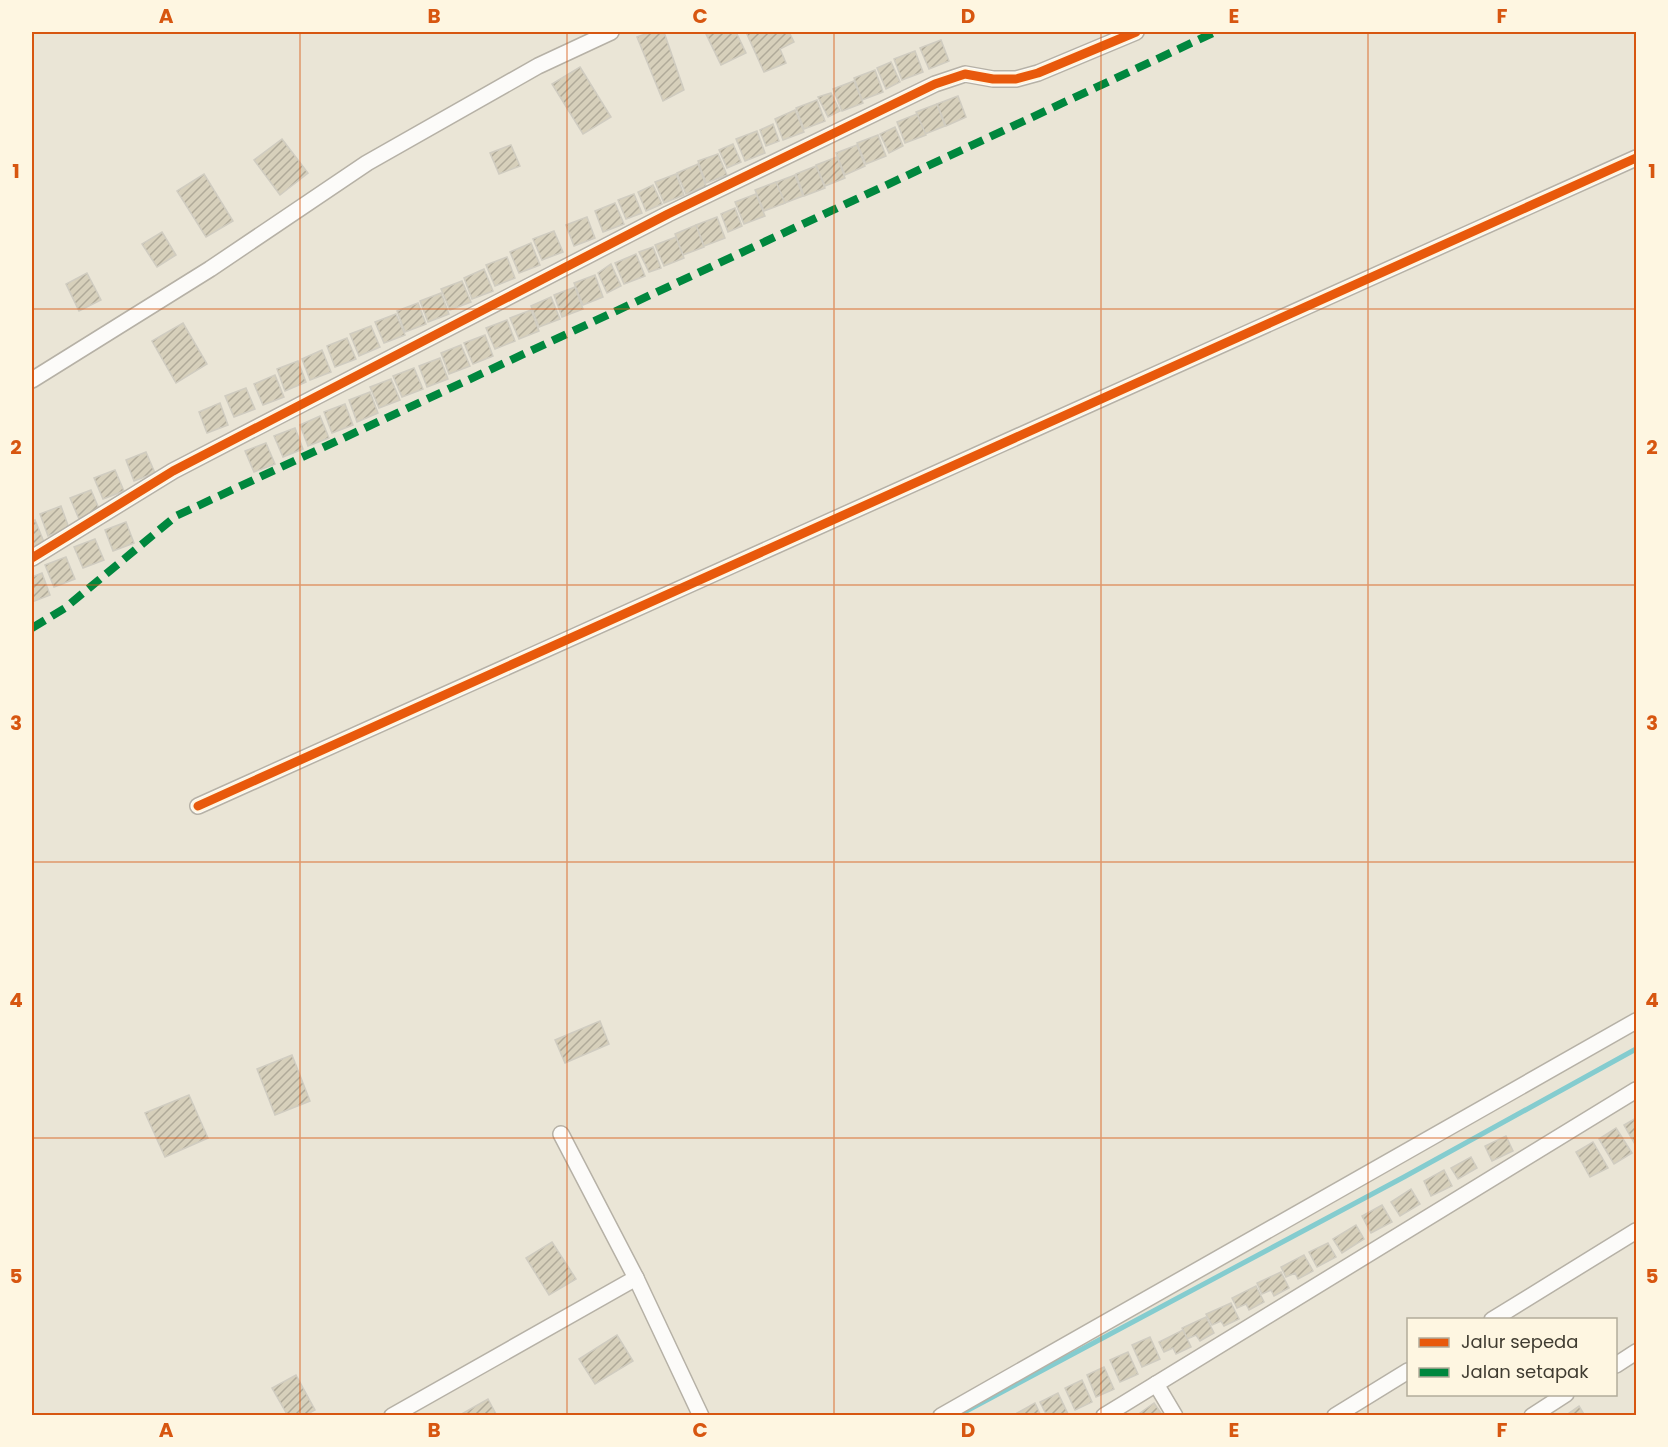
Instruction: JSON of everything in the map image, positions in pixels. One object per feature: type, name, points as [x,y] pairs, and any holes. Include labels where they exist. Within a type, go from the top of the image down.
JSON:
[{"type":"street","points":[[32,380],[210,269],[367,163],[538,66],[611,32]]},
{"type":"street","points":[[32,558],[173,471],[668,214],[935,84],[965,74],[993,79],[1016,79],[1038,73],[1136,32]]},
{"type":"street","points":[[198,806],[1636,158]]},
{"type":"street","points":[[941,1416],[1636,1021]]},
{"type":"street","points":[[1104,1416],[1636,1090]]},
{"type":"street","points":[[561,1134],[636,1278],[701,1416]]},
{"type":"street","points":[[1495,1318],[1636,1231]]},
{"type":"street","points":[[392,1416],[636,1278]]},
{"type":"street","points":[[1617,1364],[1636,1352]]},
{"type":"street","points":[[1335,1416],[1407,1372]]},
{"type":"street","points":[[1156,1384],[1174,1416]]},
{"type":"street","points":[[1532,1416],[1564,1396]]},
{"type":"building","points":[[651,32],[664,32],[684,90],[663,101],[637,37]]},
{"type":"building","points":[[705,32],[736,32],[746,53],[721,65]]},
{"type":"building","points":[[746,32],[789,32],[794,42],[780,49],[786,63],[764,72]]},
{"type":"building","points":[[941,40],[949,61],[929,69],[920,48]]},
{"type":"building","points":[[915,51],[923,72],[902,80],[894,59]]},
{"type":"building","points":[[891,62],[900,82],[886,89],[877,68]]},
{"type":"building","points":[[580,67],[611,117],[583,134],[552,84]]},
{"type":"building","points":[[875,70],[883,92],[862,100],[854,78]]},
{"type":"building","points":[[854,81],[863,103],[842,111],[833,89]]},
{"type":"building","points":[[831,93],[840,111],[828,117],[818,97]]},
{"type":"building","points":[[958,96],[966,117],[946,126],[937,104]]},
{"type":"building","points":[[817,100],[825,121],[804,129],[796,108]]},
{"type":"building","points":[[937,104],[945,126],[925,134],[916,112]]},
{"type":"building","points":[[795,110],[804,132],[783,140],[775,119]]},
{"type":"building","points":[[917,114],[926,135],[905,143],[897,122]]},
{"type":"building","points":[[773,124],[779,141],[766,146],[760,130]]},
{"type":"building","points":[[895,127],[903,146],[889,153],[880,134]]},
{"type":"building","points":[[757,131],[765,153],[745,161],[736,139]]},
{"type":"building","points":[[878,135],[886,156],[866,164],[857,143]]},
{"type":"building","points":[[282,139],[308,173],[280,195],[254,160]]},
{"type":"building","points":[[733,144],[741,162],[727,168],[719,150]]},
{"type":"building","points":[[511,145],[520,166],[499,174],[490,153]]},
{"type":"building","points":[[857,145],[865,166],[845,175],[836,153]]},
{"type":"building","points":[[718,154],[727,175],[706,183],[698,161]]},
{"type":"building","points":[[837,157],[845,178],[825,186],[816,165]]},
{"type":"building","points":[[698,164],[706,186],[686,194],[677,173]]},
{"type":"building","points":[[816,166],[825,188],[804,196],[796,174]]},
{"type":"building","points":[[204,174],[233,221],[206,237],[177,191]]},
{"type":"building","points":[[676,174],[684,195],[664,203],[655,182]]},
{"type":"building","points":[[795,175],[803,196],[782,204],[774,183]]},
{"type":"building","points":[[776,182],[785,203],[764,211],[755,190]]},
{"type":"building","points":[[653,185],[662,204],[646,211],[638,192]]},
{"type":"building","points":[[634,194],[642,213],[626,219],[618,200]]},
{"type":"building","points":[[756,194],[765,216],[744,224],[735,202]]},
{"type":"building","points":[[615,203],[624,224],[603,232],[595,211]]},
{"type":"building","points":[[735,208],[742,226],[728,232],[721,214]]},
{"type":"building","points":[[587,217],[595,238],[574,246],[566,225]]},
{"type":"building","points":[[717,217],[725,238],[704,246],[696,225]]},
{"type":"building","points":[[696,225],[704,247],[683,255],[675,234]]},
{"type":"building","points":[[554,231],[563,252],[542,260],[533,239]]},
{"type":"building","points":[[162,232],[176,255],[157,267],[142,244]]},
{"type":"building","points":[[676,237],[684,258],[664,266],[655,245]]},
{"type":"building","points":[[531,243],[540,265],[519,273],[510,252]]},
{"type":"building","points":[[653,247],[661,268],[649,272],[639,252]]},
{"type":"building","points":[[636,254],[645,276],[624,284],[615,263]]},
{"type":"building","points":[[507,257],[515,278],[495,286],[486,265]]},
{"type":"building","points":[[611,264],[621,286],[607,293],[598,273]]},
{"type":"building","points":[[484,269],[493,291],[472,299],[464,278]]},
{"type":"building","points":[[87,273],[101,300],[79,311],[66,284]]},
{"type":"building","points":[[595,275],[603,297],[583,305],[574,283]]},
{"type":"building","points":[[462,281],[471,302],[450,310],[441,289]]},
{"type":"building","points":[[575,287],[583,309],[562,317],[554,295]]},
{"type":"building","points":[[441,293],[449,314],[428,322],[420,301]]},
{"type":"building","points":[[551,297],[560,319],[539,327],[531,306]]},
{"type":"building","points":[[418,303],[426,324],[405,332],[397,311]]},
{"type":"building","points":[[531,310],[539,331],[519,339],[510,318]]},
{"type":"building","points":[[396,314],[405,335],[384,343],[375,322]]},
{"type":"building","points":[[507,320],[515,341],[495,349],[486,328]]},
{"type":"building","points":[[183,323],[207,364],[176,383],[152,341]]},
{"type":"building","points":[[371,326],[380,347],[359,356],[350,334]]},
{"type":"building","points":[[485,335],[493,356],[473,364],[464,343]]},
{"type":"building","points":[[347,338],[356,359],[335,367],[327,346]]},
{"type":"building","points":[[461,345],[470,366],[449,374],[441,353]]},
{"type":"building","points":[[322,350],[331,372],[310,380],[302,359]]},
{"type":"building","points":[[440,358],[448,379],[427,387],[419,366]]},
{"type":"building","points":[[298,361],[306,382],[285,391],[277,369]]},
{"type":"building","points":[[414,368],[423,389],[402,397],[393,376]]},
{"type":"building","points":[[275,375],[284,397],[263,405],[254,384]]},
{"type":"building","points":[[391,379],[400,400],[379,408],[370,387]]},
{"type":"building","points":[[246,388],[255,409],[234,417],[225,396]]},
{"type":"building","points":[[370,392],[378,413],[357,422],[349,400]]},
{"type":"building","points":[[220,403],[228,425],[207,433],[199,412]]},
{"type":"building","points":[[345,404],[353,425],[332,433],[324,412]]},
{"type":"building","points":[[320,416],[329,438],[308,446],[300,425]]},
{"type":"building","points":[[295,428],[303,449],[283,457],[274,436]]},
{"type":"building","points":[[266,443],[275,464],[254,472],[245,451]]},
{"type":"building","points":[[146,452],[155,473],[134,481],[126,460]]},
{"type":"building","points":[[115,470],[124,491],[103,499],[94,478]]},
{"type":"building","points":[[91,490],[100,511],[79,519],[70,498]]},
{"type":"building","points":[[61,506],[69,528],[48,536],[40,514]]},
{"type":"building","points":[[35,520],[44,542],[32,547],[32,522]]},
{"type":"building","points":[[126,522],[134,543],[113,551],[105,530]]},
{"type":"building","points":[[95,539],[104,560],[83,568],[74,547]]},
{"type":"building","points":[[66,557],[75,579],[54,587],[45,565]]},
{"type":"building","points":[[42,573],[50,595],[32,602],[32,577]]},
{"type":"building","points":[[600,1021],[609,1044],[565,1063],[555,1040]]},
{"type":"building","points":[[292,1055],[310,1101],[275,1115],[257,1069]]},
{"type":"building","points":[[189,1095],[208,1138],[165,1157],[145,1113]]},
{"type":"building","points":[[1636,1118],[1636,1146],[1624,1125]]},
{"type":"building","points":[[1616,1128],[1632,1153],[1614,1164],[1599,1139]]},
{"type":"building","points":[[1506,1136],[1513,1151],[1492,1161],[1485,1146]]},
{"type":"building","points":[[1593,1142],[1608,1168],[1590,1177],[1576,1152]]},
{"type":"building","points":[[1471,1157],[1477,1168],[1458,1179],[1451,1168]]},
{"type":"building","points":[[1444,1170],[1452,1186],[1431,1196],[1424,1181]]},
{"type":"building","points":[[1411,1189],[1420,1204],[1400,1216],[1391,1202]]},
{"type":"building","points":[[1382,1205],[1392,1222],[1371,1233],[1362,1216]]},
{"type":"building","points":[[1356,1225],[1364,1239],[1342,1253],[1333,1239]]},
{"type":"building","points":[[552,1242],[576,1279],[549,1295],[526,1258]]},
{"type":"building","points":[[1328,1243],[1336,1257],[1317,1267],[1309,1252]]},
{"type":"building","points":[[1304,1255],[1313,1271],[1298,1279],[1295,1273],[1286,1277],[1281,1267]]},
{"type":"building","points":[[1281,1272],[1289,1288],[1274,1296],[1271,1290],[1262,1294],[1257,1283]]},
{"type":"building","points":[[1256,1286],[1264,1302],[1249,1310],[1246,1304],[1237,1308],[1232,1298]]},
{"type":"building","points":[[1231,1303],[1239,1319],[1224,1326],[1221,1321],[1212,1325],[1206,1314]]},
{"type":"building","points":[[1206,1317],[1214,1333],[1200,1341],[1196,1335],[1187,1339],[1182,1328]]},
{"type":"building","points":[[1183,1330],[1191,1347],[1176,1354],[1173,1348],[1164,1352],[1159,1342]]},
{"type":"building","points":[[617,1335],[633,1361],[595,1384],[579,1359]]},
{"type":"building","points":[[1150,1337],[1160,1359],[1142,1367],[1132,1345]]},
{"type":"building","points":[[1128,1352],[1138,1374],[1120,1382],[1110,1360]]},
{"type":"building","points":[[1104,1367],[1114,1389],[1096,1397],[1087,1375]]},
{"type":"building","points":[[296,1375],[315,1410],[304,1416],[288,1416],[272,1388]]},
{"type":"building","points":[[1082,1380],[1092,1402],[1075,1410],[1065,1388]]},
{"type":"building","points":[[1058,1393],[1069,1416],[1047,1416],[1040,1402]]},
{"type":"building","points":[[488,1399],[497,1416],[458,1416]]},
{"type":"building","points":[[1035,1403],[1041,1416],[1019,1416],[1017,1413]]},
{"type":"building","points":[[1154,1403],[1163,1416],[1136,1416]]},
{"type":"building","points":[[1579,1406],[1585,1416],[1565,1416]]},
{"type":"waterway","points":[[957,1416],[1404,1177],[1636,1049]]},
{"type":"marked path","points":[[32,628],[65,608],[176,516],[1215,32]]},
{"type":"cycle path","points":[[32,558],[173,471],[668,214],[935,84],[965,74],[993,79],[1016,79],[1038,73],[1136,32]]},
{"type":"cycle path","points":[[198,806],[1636,158]]}]
